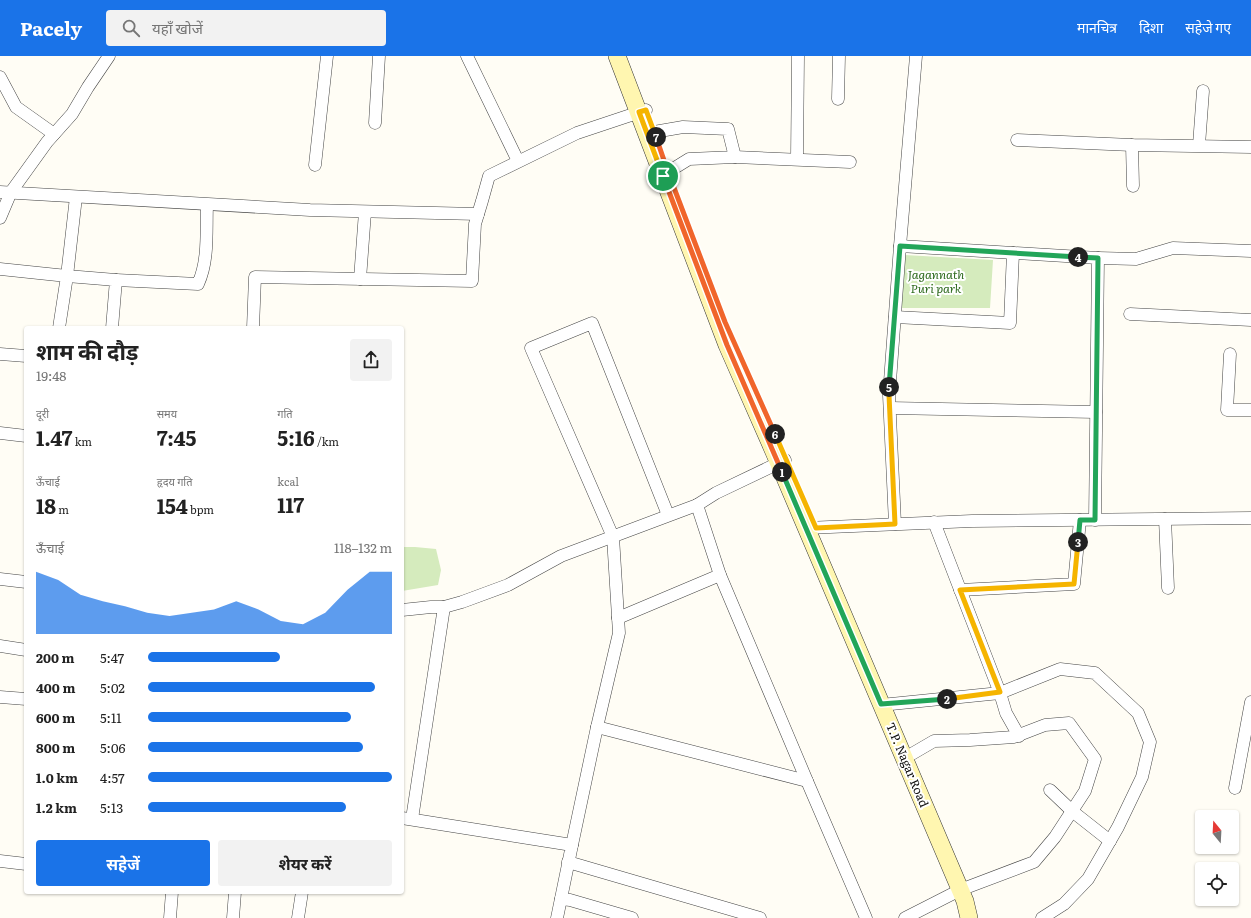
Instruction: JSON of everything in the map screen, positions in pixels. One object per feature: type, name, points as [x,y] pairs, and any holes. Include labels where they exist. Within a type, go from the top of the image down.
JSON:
[{"type":"main road","name":"T.P. Nagar Road","points":[[617,56],[642,111],[727,345],[782,461],[811,528],[963,889],[969,918]]},
{"type":"main road","points":[[625,56],[642,111],[654,132],[725,322],[782,461]]},
{"type":"main road","points":[[885,704],[910,755],[963,889],[977,918]]},
{"type":"street","points":[[0,218],[5,192],[72,114],[109,56]]},
{"type":"street","points":[[315,165],[327,56]]},
{"type":"street","points":[[375,123],[379,56]]},
{"type":"street","points":[[467,56],[518,161]]},
{"type":"street","points":[[797,160],[798,56]]},
{"type":"street","points":[[838,99],[839,56]]},
{"type":"street","points":[[895,524],[889,395],[916,56]]},
{"type":"street","points":[[0,77],[16,107],[54,134]]},
{"type":"street","points":[[1199,146],[1203,91]]},
{"type":"street","points":[[253,326],[255,277],[472,281],[475,224],[489,176],[577,133],[642,111]]},
{"type":"street","points":[[654,132],[683,127],[728,129],[735,157]]},
{"type":"street","points":[[1018,140],[1132,145],[1251,146]]},
{"type":"street","points":[[1132,145],[1133,186]]},
{"type":"street","points":[[668,172],[689,158],[735,157],[850,162]]},
{"type":"street","points":[[5,192],[310,210],[478,214]]},
{"type":"street","points":[[59,326],[67,276],[76,197]]},
{"type":"street","points":[[0,269],[116,280],[198,284],[203,274],[207,205]]},
{"type":"street","points":[[360,279],[365,212]]},
{"type":"street","points":[[900,246],[1136,259],[1173,248],[1251,251]]},
{"type":"street","points":[[895,317],[1010,323],[1013,253]]},
{"type":"street","points":[[1095,520],[1098,258]]},
{"type":"street","points":[[112,326],[116,280]]},
{"type":"street","points":[[1130,314],[1251,320]]},
{"type":"street","points":[[557,918],[597,727],[619,633],[612,537],[531,348],[592,323],[668,515]]},
{"type":"street","points":[[0,354],[24,356]]},
{"type":"street","points":[[1230,354],[1227,410],[1251,410]]},
{"type":"street","points":[[890,408],[1096,412]]},
{"type":"street","points":[[0,433],[24,436]]},
{"type":"street","points":[[404,610],[444,607],[508,585],[561,556],[697,505],[716,493],[742,480],[763,472],[782,461]]},
{"type":"street","points":[[697,505],[720,575],[866,918]]},
{"type":"street","points":[[811,528],[972,521],[1251,518]]},
{"type":"street","points":[[1165,519],[1168,588]]},
{"type":"street","points":[[960,590],[1074,584],[1080,520]]},
{"type":"street","points":[[934,522],[1000,692],[1006,713],[1019,736]]},
{"type":"street","points":[[618,618],[720,575]]},
{"type":"street","points":[[0,579],[24,582]]},
{"type":"street","points":[[444,607],[407,819],[572,845]]},
{"type":"street","points":[[0,646],[24,650]]},
{"type":"street","points":[[885,704],[1000,692],[1060,669],[1095,673],[1138,713],[1150,742],[1142,777],[1110,841],[1088,879],[1064,904],[1042,918]]},
{"type":"street","points":[[0,697],[24,699]]},
{"type":"street","points":[[1235,788],[1251,702]]},
{"type":"street","points":[[905,918],[963,889],[1034,862],[1055,837],[1085,791],[1095,758],[1069,723],[1045,725],[1014,738],[934,741],[910,755]]},
{"type":"street","points":[[597,727],[807,781]]},
{"type":"street","points":[[1050,790],[1072,811],[1110,841]]},
{"type":"street","points":[[0,861],[24,864]]},
{"type":"street","points":[[568,862],[760,918]]},
{"type":"street","points":[[170,918],[172,894]]},
{"type":"street","points":[[233,918],[235,894]]},
{"type":"street","points":[[298,918],[302,894]]},
{"type":"street","points":[[561,899],[570,900],[632,918]]},
{"type":"green space","name":"Jagannath Puri park","points":[[905,255],[993,260],[990,308],[901,308]]},
{"type":"green space","points":[[404,547],[436,549],[441,570],[438,585],[404,591]]},
{"type":"route","points":[[646,110],[725,322],[816,528],[895,524],[889,395],[900,246],[1098,258],[1095,520],[1080,520],[1074,584],[960,590],[1000,692],[881,704],[727,345],[663,176],[639,112],[646,110]]}]
